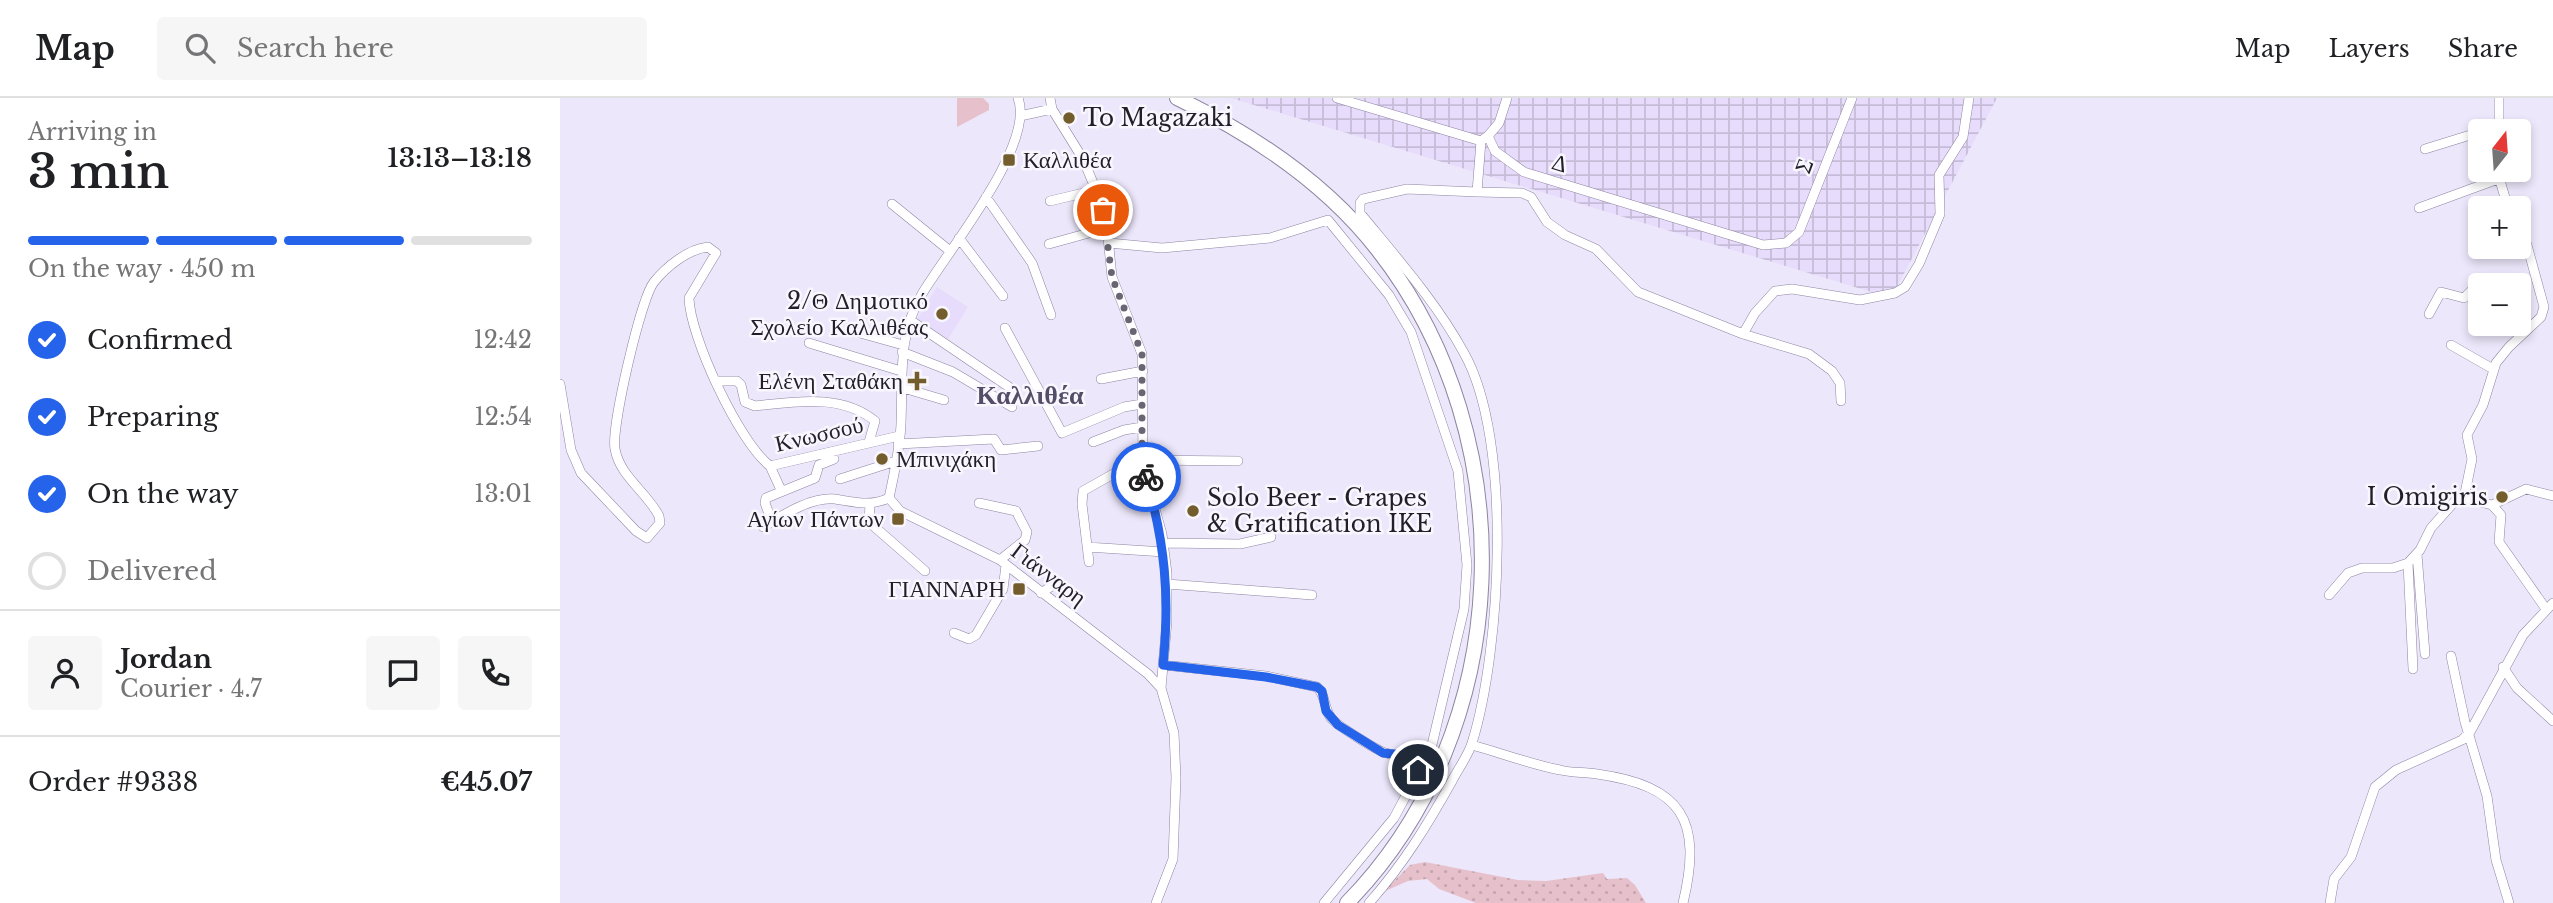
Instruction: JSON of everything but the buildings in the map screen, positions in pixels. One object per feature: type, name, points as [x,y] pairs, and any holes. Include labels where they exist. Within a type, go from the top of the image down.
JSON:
[{"type":"main road","points":[[1177,98],[1213,115],[1277,155],[1342,210],[1378,250],[1405,288],[1435,345],[1459,405],[1477,479],[1483,531],[1483,572],[1462,705],[1429,785],[1407,825],[1384,860],[1347,903]]},
{"type":"street","points":[[763,527],[810,503],[834,499],[853,505],[870,504],[889,498],[897,461],[901,370],[910,320],[1009,156],[1020,116],[1018,98]]},
{"type":"street","points":[[1050,98],[1052,109],[1083,159],[1096,190],[1107,228],[1112,277],[1142,354],[1143,463],[1163,548],[1167,584],[1161,688],[1174,733],[1176,778],[1173,859],[1156,903]]},
{"type":"street","points":[[1337,98],[1485,139]]},
{"type":"street","points":[[1477,192],[1485,139],[1499,123],[1507,98]]},
{"type":"street","name":"Σ","points":[[1786,243],[1799,232],[1852,98]]},
{"type":"street","points":[[1743,334],[1765,300],[1775,291],[1792,289],[1860,300],[1895,293],[1905,287],[1919,264],[1940,214],[1939,175],[1963,137],[1969,98]]},
{"type":"street","points":[[2499,98],[2500,119]]},
{"type":"street","points":[[1020,116],[1052,109]]},
{"type":"street","points":[[2425,149],[2468,136]]},
{"type":"street","name":"Δ","points":[[1485,139],[1524,172],[1763,245],[1786,243]]},
{"type":"street","points":[[2419,208],[2479,182]]},
{"type":"street","points":[[1369,903],[1406,858],[1472,745],[1494,622],[1495,472],[1489,428],[1465,354],[1407,270],[1360,213],[1360,203],[1407,189],[1527,195],[1547,222],[1565,235],[1596,249],[1638,292],[1743,334],[1794,348],[1824,364],[1840,383],[1841,401]]},
{"type":"street","points":[[1050,201],[1096,190]]},
{"type":"street","points":[[986,197],[1032,263],[1051,315]]},
{"type":"street","points":[[892,204],[950,251]]},
{"type":"street","points":[[1109,243],[1162,248],[1270,238],[1328,220],[1389,295],[1411,332],[1458,471],[1466,543],[1464,609],[1434,740],[1394,818],[1324,903]]},
{"type":"street","points":[[1049,243],[1107,228]]},
{"type":"street","points":[[959,237],[1003,296]]},
{"type":"street","name":"Κνωσσού","points":[[560,384],[571,450],[581,473],[636,531],[647,538],[655,532],[660,519],[655,508],[632,481],[617,457],[614,443],[620,408],[650,289],[677,261],[703,248],[715,250],[716,253],[691,289],[689,305],[695,337],[754,448],[770,466],[869,442],[993,439],[1004,451],[1038,446]]},
{"type":"street","points":[[2531,259],[2544,307],[2541,317],[2531,326]]},
{"type":"street","points":[[2429,314],[2441,292],[2464,298],[2468,294]]},
{"type":"street","points":[[910,320],[1009,387]]},
{"type":"street","points":[[1005,328],[1062,433],[1124,407],[1142,404]]},
{"type":"street","points":[[860,332],[953,372],[1012,407]]},
{"type":"street","points":[[2464,498],[2472,459],[2467,435],[2483,405],[2493,369],[2520,336]]},
{"type":"street","points":[[809,343],[901,370]]},
{"type":"street","points":[[2451,345],[2493,369]]},
{"type":"street","points":[[1101,379],[1143,371]]},
{"type":"street","points":[[716,378],[737,381],[741,385],[745,402],[750,405],[820,401],[854,410],[875,421],[869,442]]},
{"type":"street","points":[[900,387],[944,400]]},
{"type":"street","points":[[1093,442],[1124,430],[1142,427]]},
{"type":"street","points":[[772,522],[765,503],[766,498],[815,478],[819,465],[834,459],[830,452]]},
{"type":"street","points":[[840,479],[897,461]]},
{"type":"street","points":[[1089,562],[1083,491],[1122,469],[1143,463],[1238,461]]},
{"type":"street","points":[[770,466],[786,489],[810,503]]},
{"type":"street","points":[[2492,505],[2518,490],[2553,496]]},
{"type":"street","name":"Γιάνναρη","points":[[889,498],[900,511],[1003,562],[1148,674],[1161,688]]},
{"type":"street","points":[[2329,595],[2348,573],[2362,568],[2393,568],[2408,563],[2417,554],[2444,511],[2456,500],[2464,498],[2492,505],[2501,515],[2500,542],[2549,606],[2523,635],[2503,667],[2470,732],[2448,749],[2396,770],[2375,787],[2351,857],[2334,879],[2329,903]]},
{"type":"street","points":[[954,633],[969,639],[976,635],[1003,589],[1003,562],[1025,540],[1027,533],[1016,511],[979,503]]},
{"type":"street","points":[[870,504],[869,522],[925,571]]},
{"type":"street","points":[[1087,547],[1163,548],[1231,544],[1271,537]]},
{"type":"street","points":[[2417,554],[2425,654]]},
{"type":"street","points":[[2408,563],[2413,669]]},
{"type":"street","points":[[1041,593],[1058,582]]},
{"type":"street","points":[[1167,584],[1311,595]]},
{"type":"street","points":[[2451,656],[2465,722],[2487,796],[2496,860],[2509,903]]},
{"type":"street","points":[[1163,665],[1266,677],[1317,687],[1322,691],[1326,711],[1338,725],[1383,753],[1414,756],[1424,760]]},
{"type":"street","points":[[2503,667],[2517,688],[2553,721]]},
{"type":"street","points":[[1472,745],[1559,770],[1627,780],[1651,787],[1669,798],[1681,815],[1691,841],[1692,858],[1684,903]]},
{"type":"shaded area","points":[[957,98],[983,98],[989,104],[989,110],[957,127]]},
{"type":"shaded area","points":[[1231,98],[1997,98],[1891,298]]},
{"type":"shaded area","name":"2/Θ Δημοτικό Σχολείο Καλλιθέας","points":[[937,287],[968,307],[948,339],[916,321]]},
{"type":"shaded area","points":[[1425,862],[1518,880],[1546,881],[1603,873],[1607,879],[1627,878],[1635,885],[1646,903],[1476,903],[1439,889],[1427,879],[1408,881],[1383,892],[1410,865]]},
{"type":"way so far","points":[[1103,210],[1112,277],[1142,354],[1142,447],[1146,477]]},
{"type":"place","name":"To Magazaki","points":[[1069,118]]},
{"type":"place","name":"Καλλιθέα","points":[[1009,160]]},
{"type":"place","name":"2/Θ Δημοτικό Σχολείο Καλλιθέας","points":[[942,314]]},
{"type":"place","name":"Ελένη Σταθάκη","points":[[917,381]]},
{"type":"place","name":"Μπινιχάκη","points":[[882,459]]},
{"type":"place","name":"I Omigiris","points":[[2502,497]]},
{"type":"place","name":"Solo Beer - Grapes & Gratification IKE","points":[[1193,511]]},
{"type":"place","name":"Αγίων Πάντων","points":[[898,519]]},
{"type":"place","name":"ΓΙΑΝΝΑΡΗ","points":[[1019,589]]},
{"type":"district","name":"Καλλιθέα","points":[[1030,395]]},
{"type":"route","points":[[1146,477],[1162,534],[1167,573],[1163,665],[1266,677],[1317,687],[1322,691],[1326,711],[1338,725],[1383,753],[1414,756],[1424,760],[1418,770]]}]
